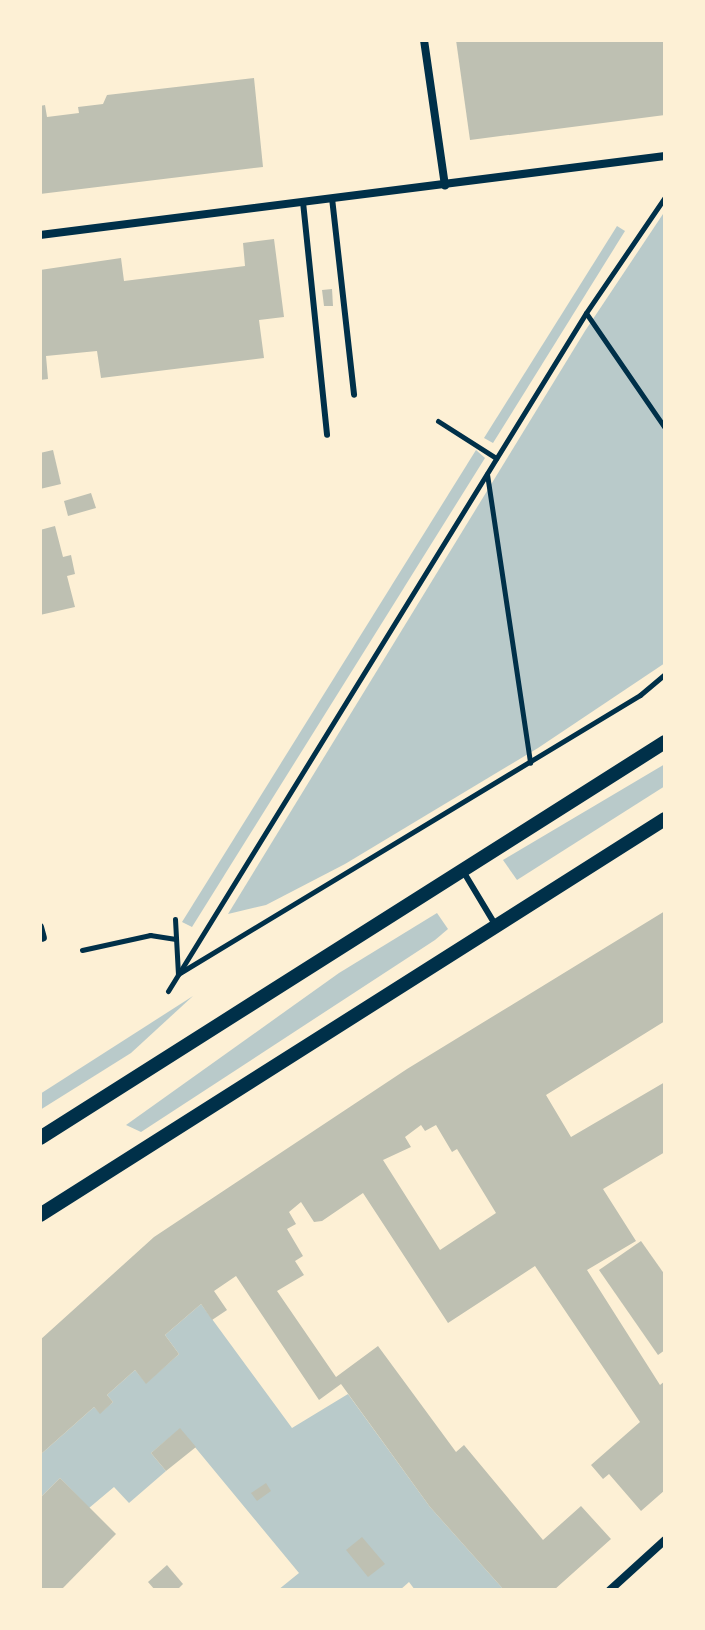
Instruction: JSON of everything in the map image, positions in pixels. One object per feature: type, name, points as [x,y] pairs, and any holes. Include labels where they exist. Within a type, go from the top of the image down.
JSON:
[{"type":"street","points":[[424,40],[445,185]]},
{"type":"street","points":[[40,235],[665,156]]},
{"type":"street","points":[[40,1138],[665,742]]},
{"type":"street","points":[[40,1215],[665,819]]},
{"type":"street","points":[[40,927],[43,938]]},
{"type":"street","points":[[610,1590],[665,1540]]},
{"type":"lane","points":[[332,198],[354,395]]},
{"type":"lane","points":[[303,202],[327,435]]},
{"type":"lane","points":[[461,869],[496,926]]},
{"type":"path","points":[[168,991],[586,313],[665,197]]},
{"type":"path","points":[[586,313],[665,428]]},
{"type":"path","points":[[438,421],[496,458]]},
{"type":"path","points":[[487,473],[530,763]]},
{"type":"path","points":[[178,974],[530,763],[665,674]]},
{"type":"path","points":[[175,919],[178,974]]},
{"type":"path","points":[[82,950],[150,935],[176,939]]},
{"type":"shaded area","points":[[665,211],[665,663],[538,748],[345,864],[266,905],[228,914],[585,331]]},
{"type":"shaded area","points":[[617,226],[625,231],[493,443],[484,438]]},
{"type":"shaded area","points":[[476,450],[485,458],[192,927],[182,922]]},
{"type":"shaded area","points":[[665,764],[665,786],[517,880],[503,860]]},
{"type":"shaded area","points":[[437,913],[448,929],[435,940],[141,1132],[126,1125],[339,973]]},
{"type":"shaded area","points":[[193,996],[131,1053],[40,1110],[40,1094]]},
{"type":"shaded area","points":[[201,1304],[292,1428],[348,1394],[430,1507],[504,1590],[415,1590],[409,1582],[400,1590],[278,1590],[299,1573],[180,1429],[151,1453],[166,1471],[129,1503],[114,1487],[89,1508],[60,1478],[40,1498],[40,1455],[94,1407],[100,1413],[113,1402],[107,1395],[135,1370],[146,1383],[179,1354],[165,1335]]},
{"type":"building","points":[[456,40],[665,40],[665,115],[470,140]]},
{"type":"building","points":[[254,78],[263,167],[40,194],[40,106],[45,105],[47,117],[79,113],[78,107],[103,104],[107,95]]},
{"type":"building","points":[[274,239],[284,317],[259,320],[264,358],[101,378],[97,351],[46,356],[48,379],[40,380],[40,270],[121,258],[124,281],[245,266],[243,243]]},
{"type":"building","points":[[332,289],[333,306],[324,306],[322,290]]},
{"type":"building","points":[[53,450],[61,484],[40,489],[40,453]]},
{"type":"building","points":[[91,493],[96,508],[68,516],[64,501]]},
{"type":"building","points":[[55,526],[63,557],[71,555],[75,574],[67,576],[75,607],[40,615],[40,530]]},
{"type":"building","points":[[665,911],[665,1021],[546,1095],[571,1137],[665,1082],[665,1152],[603,1189],[636,1241],[587,1270],[660,1385],[665,1381],[665,1490],[641,1511],[609,1474],[603,1479],[591,1465],[640,1422],[535,1266],[448,1323],[363,1193],[322,1221],[314,1222],[301,1202],[289,1212],[296,1224],[287,1229],[303,1256],[295,1261],[304,1275],[277,1291],[336,1377],[378,1346],[456,1452],[464,1445],[543,1540],[581,1506],[611,1539],[554,1590],[504,1590],[430,1507],[341,1384],[319,1400],[236,1276],[214,1291],[227,1310],[212,1320],[201,1304],[165,1335],[179,1354],[146,1384],[135,1370],[107,1395],[113,1402],[100,1414],[94,1407],[40,1455],[40,1340],[154,1237],[407,1069]],"holes":[[[421,1125],[425,1131],[436,1125],[452,1152],[457,1149],[496,1213],[440,1250],[383,1160],[411,1147],[405,1137]]]},
{"type":"building","points":[[641,1241],[665,1275],[665,1350],[658,1355],[599,1270]]},
{"type":"building","points":[[180,1428],[196,1447],[166,1471],[151,1453]]},
{"type":"building","points":[[60,1478],[116,1534],[61,1590],[44,1590],[40,1586],[40,1498]]},
{"type":"building","points":[[266,1483],[271,1491],[257,1501],[251,1493]]},
{"type":"building","points":[[362,1537],[385,1564],[368,1577],[346,1550]]},
{"type":"building","points":[[167,1565],[183,1584],[177,1590],[155,1590],[148,1582]]}]
